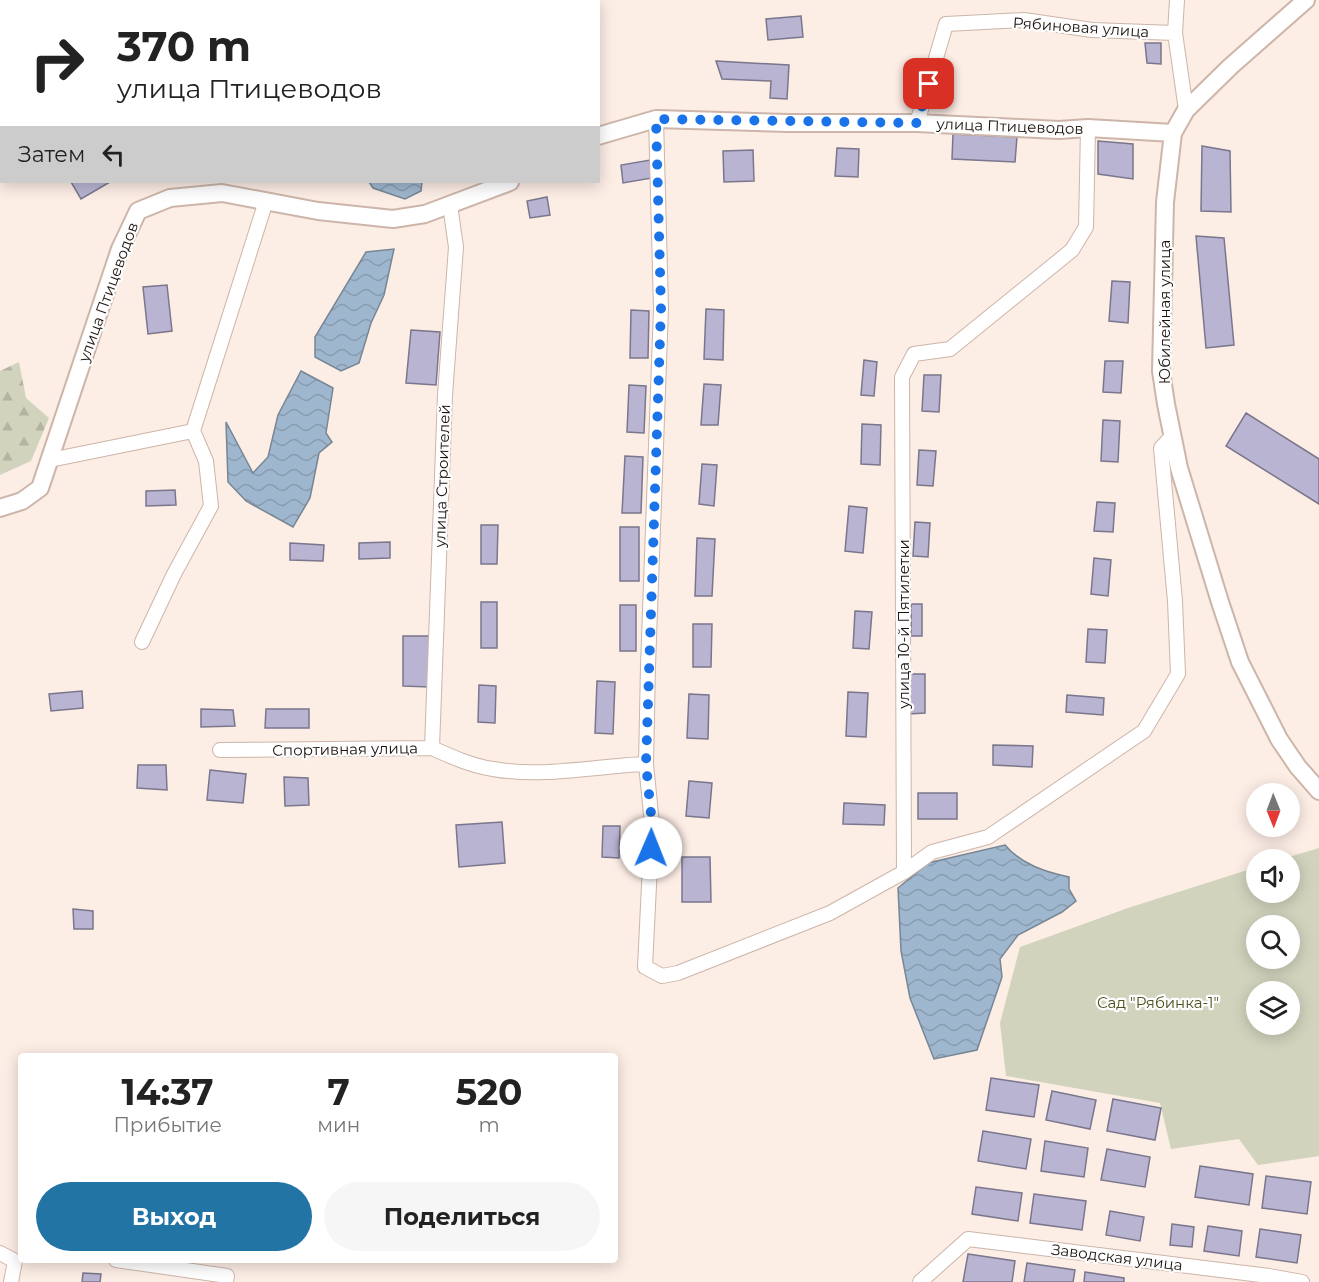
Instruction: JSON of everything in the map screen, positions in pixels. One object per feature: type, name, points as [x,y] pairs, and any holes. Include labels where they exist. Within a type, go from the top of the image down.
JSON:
[{"type":"street","points":[[1177,0],[1175,33],[1186,110]]},
{"type":"street","name":"Юбилейная улица","points":[[1306,0],[1231,66],[1186,110],[1173,133],[1165,202],[1161,371],[1179,468],[1240,662],[1279,739],[1298,767],[1319,790]]},
{"type":"street","name":"Рябиновая улица","points":[[917,123],[946,24],[1024,20],[1092,30],[1175,33]]},
{"type":"street","points":[[656,119],[661,308],[646,764],[652,824],[645,967],[662,976],[678,973],[830,913],[904,872],[932,852],[988,837],[1144,731],[1178,674],[1175,601],[1161,448],[1173,435]]},
{"type":"street","name":"улица Птицеводов","points":[[600,135],[656,119],[917,123],[1173,133]]},
{"type":"street","name":"улица 10-й Пятилетки","points":[[904,872],[902,377],[914,354],[950,349],[1072,250],[1086,227],[1088,128]]},
{"type":"street","name":"улица Птицеводов","points":[[0,508],[22,501],[40,488],[120,249],[138,211],[170,198],[222,193],[318,211],[393,219],[425,214],[507,183]]},
{"type":"street","points":[[142,642],[174,574],[211,506],[206,461],[193,431],[266,201]]},
{"type":"street","name":"улица Строителей","points":[[432,748],[445,395],[456,247],[450,204]]},
{"type":"street","points":[[50,460],[193,431]]},
{"type":"street","name":"Спортивная улица","points":[[220,750],[432,748],[459,760],[493,770],[560,772],[612,765],[646,764]]},
{"type":"street","name":"Заводская улица","points":[[920,1282],[968,1239],[1302,1282]]},
{"type":"street","points":[[0,1253],[15,1261],[11,1282]]},
{"type":"street","points":[[133,1263],[226,1279]]},
{"type":"green space","points":[[19,362],[26,398],[49,418],[31,461],[0,475],[0,371]]},
{"type":"green space","name":"Сад \"Рябинка-1\"","points":[[1319,848],[1319,1156],[1258,1165],[1239,1139],[1171,1149],[1160,1103],[1006,1076],[1000,1023],[1020,947],[1128,908],[1246,870],[1246,903],[1300,903],[1300,854]]},
{"type":"water","points":[[370,183],[422,183],[421,191],[405,199],[373,188]]},
{"type":"water","points":[[394,249],[384,295],[371,323],[359,363],[341,371],[315,357],[315,337],[366,252]]},
{"type":"water","points":[[301,371],[333,388],[326,433],[332,442],[319,453],[310,498],[293,527],[246,501],[228,482],[226,422],[253,473],[268,457],[278,415]]},
{"type":"water","points":[[1005,845],[1011,852],[1034,866],[1069,877],[1069,889],[1076,901],[1062,912],[1018,935],[1000,959],[1002,977],[977,1050],[934,1059],[910,998],[901,951],[898,888],[928,863]]},
{"type":"building","points":[[801,16],[803,37],[768,40],[766,19]]},
{"type":"building","points":[[1145,43],[1161,43],[1161,64],[1147,63]]},
{"type":"building","points":[[716,61],[789,65],[787,99],[770,98],[771,81],[722,79]]},
{"type":"building","points":[[953,134],[1017,137],[1015,162],[952,159]]},
{"type":"building","points":[[1098,141],[1133,144],[1133,179],[1098,174]]},
{"type":"building","points":[[1202,146],[1230,151],[1231,212],[1201,211]]},
{"type":"building","points":[[837,148],[859,149],[858,177],[835,176]]},
{"type":"building","points":[[753,150],[754,181],[724,182],[723,151]]},
{"type":"building","points":[[650,160],[652,178],[623,183],[621,165]]},
{"type":"building","points":[[72,183],[108,183],[81,199]]},
{"type":"building","points":[[547,197],[550,215],[530,218],[527,201]]},
{"type":"building","points":[[1196,236],[1224,238],[1234,345],[1206,348]]},
{"type":"building","points":[[1112,281],[1130,282],[1128,323],[1109,321]]},
{"type":"building","points":[[167,285],[172,331],[148,334],[143,287]]},
{"type":"building","points":[[706,309],[724,310],[723,360],[704,359]]},
{"type":"building","points":[[631,310],[649,311],[648,358],[630,358]]},
{"type":"building","points":[[411,330],[440,332],[436,385],[406,383]]},
{"type":"building","points":[[864,360],[877,362],[874,396],[861,395]]},
{"type":"building","points":[[1105,361],[1123,361],[1121,393],[1103,392]]},
{"type":"building","points":[[924,375],[941,375],[939,412],[922,411]]},
{"type":"building","points":[[704,384],[721,385],[718,425],[701,425]]},
{"type":"building","points":[[629,385],[646,386],[644,433],[627,432]]},
{"type":"building","points":[[1246,413],[1319,459],[1319,504],[1226,446]]},
{"type":"building","points":[[1103,420],[1120,421],[1118,462],[1101,461]]},
{"type":"building","points":[[862,424],[881,425],[880,465],[861,464]]},
{"type":"building","points":[[919,450],[936,451],[933,486],[917,485]]},
{"type":"building","points":[[625,456],[643,457],[641,513],[622,513]]},
{"type":"building","points":[[702,464],[717,465],[714,506],[699,504]]},
{"type":"building","points":[[175,490],[176,505],[146,506],[146,491]]},
{"type":"building","points":[[1097,502],[1115,503],[1113,532],[1094,531]]},
{"type":"building","points":[[849,506],[867,508],[863,553],[845,551]]},
{"type":"building","points":[[915,522],[930,523],[928,557],[913,556]]},
{"type":"building","points":[[481,525],[498,525],[497,564],[481,564]]},
{"type":"building","points":[[620,527],[639,527],[639,581],[620,581]]},
{"type":"building","points":[[697,538],[715,539],[712,596],[695,596]]},
{"type":"building","points":[[390,542],[390,558],[359,559],[359,543]]},
{"type":"building","points":[[290,543],[324,545],[323,561],[290,560]]},
{"type":"building","points":[[1094,558],[1111,560],[1108,596],[1091,594]]},
{"type":"building","points":[[481,602],[497,602],[497,648],[481,648]]},
{"type":"building","points":[[911,604],[922,604],[922,636],[911,636]]},
{"type":"building","points":[[620,605],[636,605],[636,651],[620,651]]},
{"type":"building","points":[[855,611],[872,612],[869,649],[853,648]]},
{"type":"building","points":[[693,624],[712,624],[711,667],[693,667]]},
{"type":"building","points":[[1088,629],[1107,630],[1105,663],[1086,662]]},
{"type":"building","points":[[403,636],[431,636],[430,687],[403,686]]},
{"type":"building","points":[[909,674],[925,674],[925,713],[909,714]]},
{"type":"building","points":[[597,681],[615,682],[613,734],[595,733]]},
{"type":"building","points":[[479,685],[496,686],[495,723],[478,722]]},
{"type":"building","points":[[82,691],[83,708],[51,711],[49,694]]},
{"type":"building","points":[[848,692],[868,693],[866,737],[846,736]]},
{"type":"building","points":[[689,694],[709,695],[708,739],[687,738]]},
{"type":"building","points":[[1067,695],[1104,698],[1103,715],[1066,712]]},
{"type":"building","points":[[201,709],[233,710],[235,726],[201,727]]},
{"type":"building","points":[[266,709],[309,709],[309,728],[265,728]]},
{"type":"building","points":[[993,745],[1033,746],[1032,767],[993,765]]},
{"type":"building","points":[[138,765],[166,765],[167,790],[137,788]]},
{"type":"building","points":[[210,770],[246,774],[243,803],[207,800]]},
{"type":"building","points":[[284,777],[308,778],[309,805],[285,806]]},
{"type":"building","points":[[689,781],[712,783],[709,818],[686,816]]},
{"type":"building","points":[[918,793],[957,793],[957,819],[918,819]]},
{"type":"building","points":[[844,803],[885,805],[884,825],[843,824]]},
{"type":"building","points":[[502,822],[505,863],[459,867],[456,825]]},
{"type":"building","points":[[603,826],[620,826],[619,858],[602,857]]},
{"type":"building","points":[[682,857],[710,857],[711,902],[682,902]]},
{"type":"building","points":[[73,909],[93,911],[93,929],[74,929]]},
{"type":"building","points":[[991,1078],[1039,1085],[1034,1117],[986,1110]]},
{"type":"building","points":[[1052,1091],[1096,1100],[1090,1129],[1046,1120]]},
{"type":"building","points":[[1113,1099],[1161,1108],[1155,1140],[1107,1131]]},
{"type":"building","points":[[983,1131],[1031,1139],[1026,1169],[978,1161]]},
{"type":"building","points":[[1045,1141],[1088,1148],[1084,1177],[1041,1171]]},
{"type":"building","points":[[1107,1149],[1150,1157],[1145,1187],[1101,1180]]},
{"type":"building","points":[[1200,1166],[1253,1174],[1249,1205],[1195,1197]]},
{"type":"building","points":[[1266,1176],[1311,1182],[1307,1214],[1262,1208]]},
{"type":"building","points":[[976,1187],[1022,1193],[1018,1221],[972,1214]]},
{"type":"building","points":[[1034,1194],[1086,1201],[1082,1230],[1030,1223]]},
{"type":"building","points":[[1110,1211],[1144,1217],[1140,1241],[1106,1235]]},
{"type":"building","points":[[1172,1224],[1194,1227],[1192,1247],[1170,1245]]},
{"type":"building","points":[[1208,1226],[1242,1231],[1239,1256],[1204,1251]]},
{"type":"building","points":[[1260,1229],[1301,1235],[1297,1263],[1256,1257]]},
{"type":"building","points":[[968,1254],[1015,1261],[1012,1282],[963,1282]]},
{"type":"building","points":[[1027,1263],[1075,1270],[1073,1282],[1024,1282]]},
{"type":"building","points":[[1085,1272],[1124,1278],[1124,1282],[1084,1282]]},
{"type":"building","points":[[83,1273],[101,1274],[100,1282],[82,1282]]},
{"type":"route","points":[[651,848],[652,824],[646,764],[661,308],[656,119],[788,123],[917,123],[929,84]]}]
